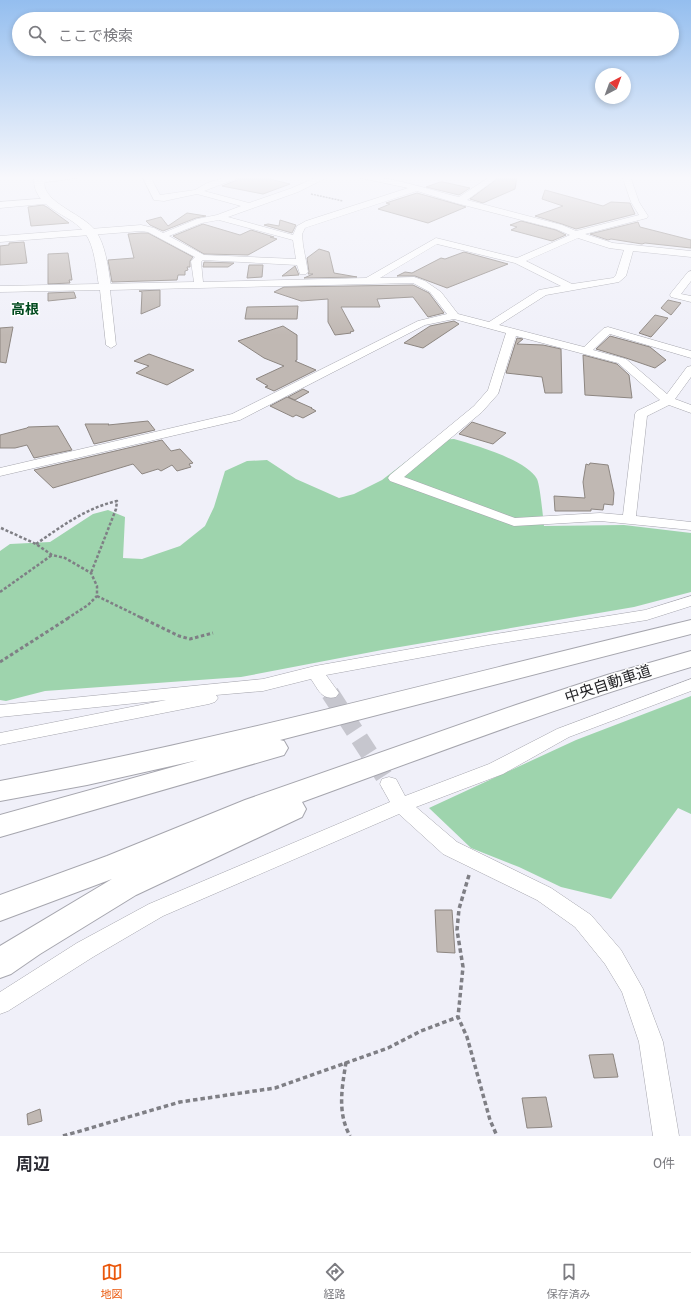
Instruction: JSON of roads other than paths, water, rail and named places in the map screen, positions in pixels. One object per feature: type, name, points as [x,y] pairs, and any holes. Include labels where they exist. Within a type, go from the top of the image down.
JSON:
[{"type":"highway","points":[[0,792],[89,776],[215,748],[691,627]]},
{"type":"highway","name":"中央自動車道","points":[[526,711],[616,681],[691,659]]},
{"type":"highway","points":[[0,826],[391,715],[540,666]]},
{"type":"highway","points":[[0,908],[118,864],[255,808],[526,711]]},
{"type":"highway","points":[[0,964],[29,944],[125,886],[257,824],[526,711]]},
{"type":"street","points":[[87,229],[96,243],[105,286],[111,345]]},
{"type":"street","points":[[0,239],[128,229]]},
{"type":"street","points":[[146,229],[151,230],[201,257],[213,259],[301,262]]},
{"type":"street","points":[[162,236],[180,229]]},
{"type":"street","points":[[262,229],[298,239]]},
{"type":"street","points":[[300,229],[298,239],[305,283]]},
{"type":"street","points":[[564,229],[601,243],[628,248],[691,254]]},
{"type":"street","points":[[518,261],[577,235],[598,229]]},
{"type":"street","points":[[367,281],[436,241],[518,261],[570,287]]},
{"type":"street","points":[[490,326],[538,294],[570,287],[616,280],[621,276],[628,248]]},
{"type":"street","points":[[199,285],[196,261],[201,257]]},
{"type":"street","points":[[691,274],[675,295],[691,299]]},
{"type":"street","points":[[0,289],[414,280],[433,288],[454,316]]},
{"type":"street","points":[[0,472],[236,417],[422,323],[454,316],[622,361],[668,401],[691,409]]},
{"type":"street","points":[[586,351],[608,330],[691,355]]},
{"type":"street","points":[[512,332],[494,392],[478,409],[396,478],[514,522],[600,517],[691,526]]},
{"type":"street","points":[[629,520],[641,414],[668,401],[691,369]]},
{"type":"street","points":[[0,739],[185,704],[315,672],[489,640],[647,615],[691,601]]},
{"type":"street","points":[[315,672],[330,693]]},
{"type":"street","points":[[0,711],[263,685]]},
{"type":"street","points":[[0,1004],[84,950],[156,910],[401,805],[496,769],[563,733],[691,685]]},
{"type":"street","points":[[389,784],[401,805],[450,848],[544,894],[583,921],[613,957],[632,989],[651,1042],[666,1136]]},
{"type":"tunnel","points":[[330,693],[389,784]]},
{"type":"district","name":"高根","points":[[25,309]]}]
